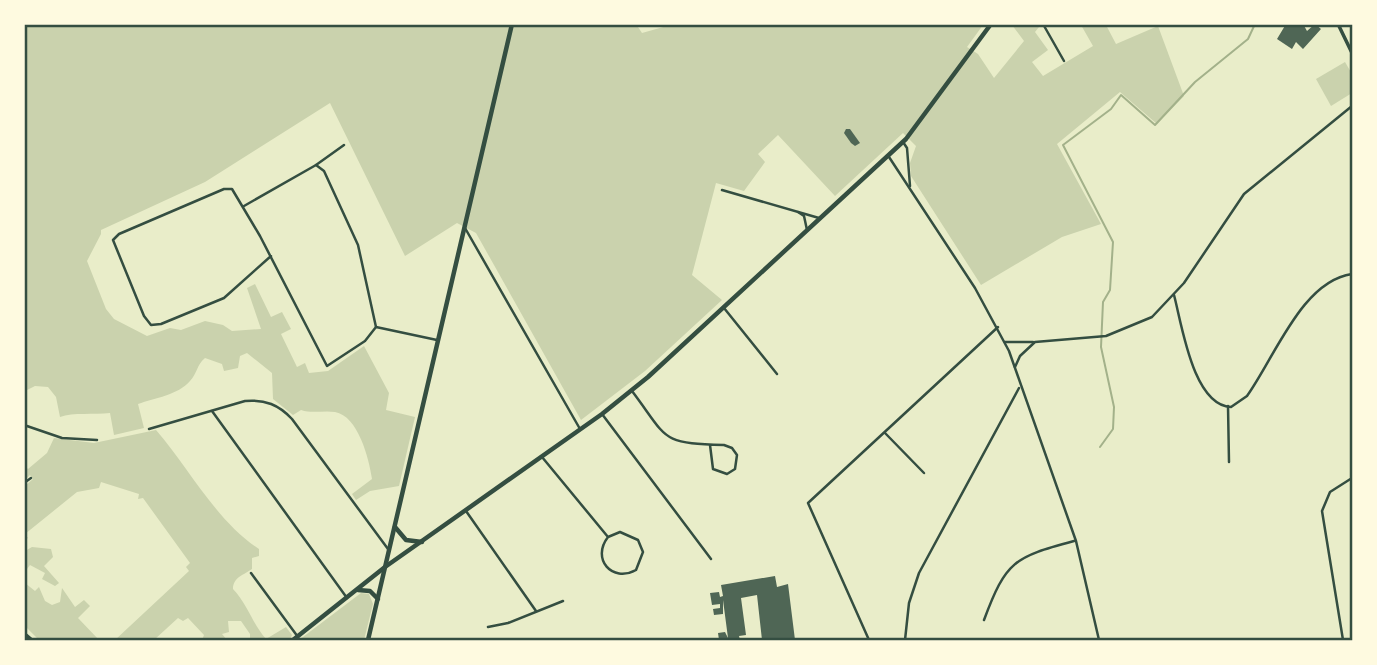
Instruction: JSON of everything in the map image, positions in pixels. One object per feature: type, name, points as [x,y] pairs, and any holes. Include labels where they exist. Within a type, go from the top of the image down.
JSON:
[{"type":"main road","points":[[368,640],[512,24]]},
{"type":"main road","points":[[295,639],[386,568],[632,391],[903,142],[991,24]]},
{"type":"main road","points":[[395,527],[407,540],[422,542]]},
{"type":"main road","points":[[358,590],[370,591],[378,600]]},
{"type":"main road","points":[[24,634],[31,640]]},
{"type":"street","points":[[1043,24],[1064,61]]},
{"type":"street","points":[[1338,24],[1353,53]]},
{"type":"street","points":[[1005,342],[1106,336],[1145,321],[1174,295],[1244,194],[1353,106]]},
{"type":"street","points":[[903,142],[907,148],[907,175],[911,189]]},
{"type":"street","points":[[244,206],[316,165],[344,145]]},
{"type":"street","points":[[888,157],[911,189],[1005,342],[1076,541],[1099,640]]},
{"type":"street","points":[[316,165],[324,171],[353,232],[376,327]]},
{"type":"street","points":[[271,256],[229,294],[211,304],[158,325],[151,325],[144,316],[113,240],[116,235],[226,188],[232,189],[271,256],[327,366],[365,341],[376,327]]},
{"type":"street","points":[[722,190],[820,218]]},
{"type":"street","points":[[795,210],[804,216],[807,230]]},
{"type":"street","points":[[465,228],[580,429]]},
{"type":"street","points":[[1174,295],[1199,381],[1210,399],[1228,406],[1247,396],[1310,297],[1330,280],[1353,274]]},
{"type":"street","points":[[723,307],[777,374]]},
{"type":"street","points":[[376,327],[439,340]]},
{"type":"street","points":[[869,640],[808,503],[998,327]]},
{"type":"street","points":[[1014,368],[1020,356],[1035,342]]},
{"type":"street","points":[[905,640],[909,603],[919,573],[1020,387]]},
{"type":"street","points":[[632,391],[667,437],[681,444],[710,445],[732,448],[738,460],[735,469],[727,474],[713,469],[710,445]]},
{"type":"street","points":[[149,429],[257,400],[273,404],[286,412],[374,535],[389,551]]},
{"type":"street","points":[[1228,406],[1229,462]]},
{"type":"street","points":[[212,410],[221,427],[346,598]]},
{"type":"street","points":[[602,414],[711,559]]},
{"type":"street","points":[[24,425],[62,438],[97,440]]},
{"type":"street","points":[[885,432],[924,473]]},
{"type":"street","points":[[541,457],[608,537]]},
{"type":"street","points":[[24,483],[31,478]]},
{"type":"street","points":[[1343,640],[1322,511],[1330,492],[1353,478]]},
{"type":"street","points":[[466,511],[536,611]]},
{"type":"street","points":[[627,533],[638,540],[643,552],[636,570],[622,575],[608,570],[601,550],[608,537],[627,533]]},
{"type":"street","points":[[984,620],[1000,579],[1010,567],[1027,556],[1076,541]]},
{"type":"street","points":[[251,573],[295,639]]},
{"type":"street","points":[[488,627],[563,601]]},
{"type":"green space","points":[[636,24],[642,33],[674,24],[983,25],[967,47],[978,54],[994,78],[1024,41],[1012,25],[1039,27],[1035,32],[1048,50],[1032,62],[1043,76],[1093,46],[1081,25],[1106,25],[1116,44],[1158,26],[1184,96],[1157,124],[1120,92],[1057,144],[1101,224],[1062,237],[981,285],[911,176],[910,163],[916,146],[903,133],[835,196],[778,135],[758,154],[765,162],[744,191],[716,183],[692,275],[722,300],[645,371],[581,420],[476,233],[457,223],[405,256],[330,103],[205,182],[101,230],[87,261],[106,309],[114,319],[147,336],[170,328],[181,330],[205,321],[223,325],[232,331],[261,329],[247,288],[255,284],[271,317],[282,312],[291,329],[281,334],[297,367],[305,363],[309,373],[328,371],[364,346],[389,393],[386,410],[415,417],[399,486],[370,491],[356,500],[352,494],[372,479],[365,450],[356,429],[343,415],[335,412],[301,410],[293,415],[273,399],[272,373],[247,353],[240,356],[238,368],[224,371],[222,364],[205,358],[185,386],[173,393],[138,404],[144,428],[114,435],[110,413],[60,417],[56,397],[48,387],[35,386],[25,391],[25,25]]},
{"type":"green space","points":[[1345,62],[1352,74],[1352,93],[1331,106],[1316,79]]},
{"type":"green space","points":[[156,430],[216,509],[229,524],[259,549],[259,556],[252,558],[252,569],[233,585],[257,627],[266,639],[286,627],[292,635],[290,640],[250,640],[250,634],[241,621],[228,621],[229,632],[222,634],[227,640],[202,640],[204,635],[188,618],[183,621],[178,618],[154,640],[115,640],[189,571],[186,567],[190,563],[143,498],[138,499],[139,494],[101,482],[99,488],[77,492],[25,534],[25,486],[33,479],[30,475],[25,480],[24,465],[28,469],[47,453],[54,438],[94,443]]},
{"type":"green space","points":[[32,547],[51,549],[53,557],[44,566],[59,583],[55,586],[42,579],[45,573],[30,565],[27,569],[25,567],[25,551]]},
{"type":"green space","points":[[25,583],[35,591],[39,587],[45,601],[52,605],[60,602],[62,588],[75,607],[84,600],[90,606],[78,618],[99,640],[39,640],[25,626]]},
{"type":"green space","points":[[361,593],[369,594],[373,604],[364,640],[299,640]]},
{"type":"building","points":[[1286,24],[1303,24],[1307,31],[1315,24],[1321,29],[1303,49],[1296,42],[1292,49],[1277,39]]},
{"type":"building","points":[[846,129],[850,129],[860,143],[855,146],[851,143],[844,133]]},
{"type":"building","points":[[775,576],[777,587],[788,584],[795,640],[762,640],[757,595],[741,598],[746,635],[739,636],[740,640],[719,640],[718,633],[725,632],[728,638],[723,600],[723,614],[714,615],[713,609],[720,608],[720,604],[712,605],[710,593],[719,592],[720,597],[723,596],[721,585]]},
{"type":"waterway","points":[[1100,447],[1113,429],[1114,407],[1101,347],[1103,302],[1110,290],[1113,242],[1063,145],[1111,109],[1121,95],[1155,125],[1195,82],[1248,39],[1255,24]]}]
